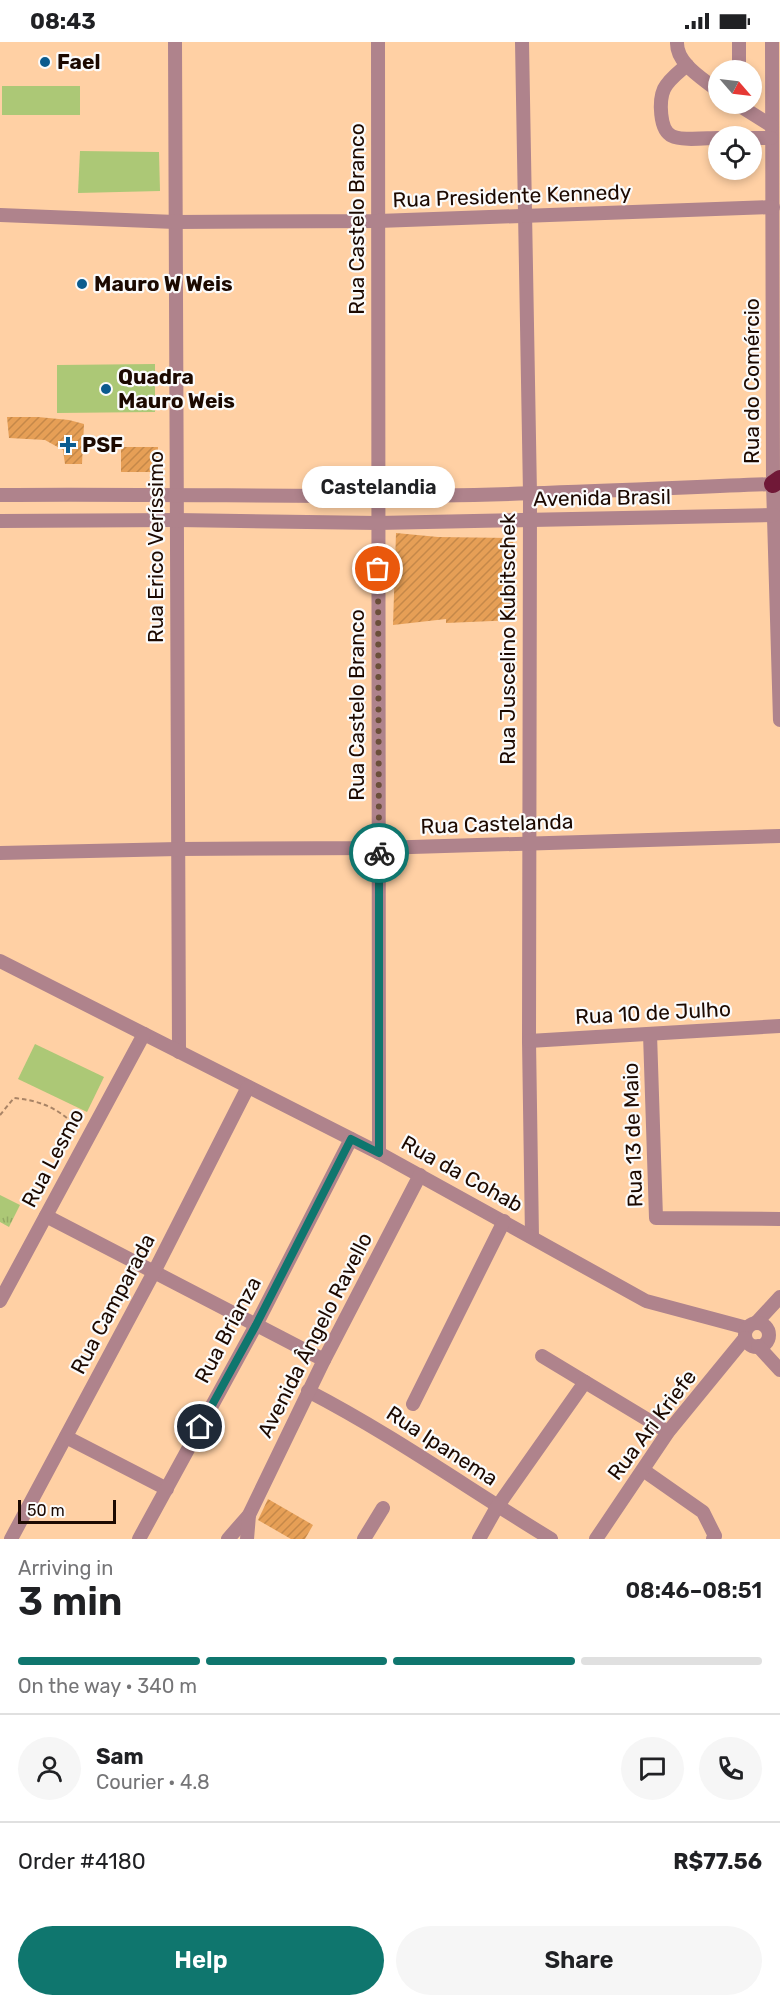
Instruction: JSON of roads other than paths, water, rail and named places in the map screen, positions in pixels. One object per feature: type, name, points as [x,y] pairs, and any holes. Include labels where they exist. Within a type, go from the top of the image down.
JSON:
[{"type":"street","name":"Rua Erico Veríssimo","points":[[175,42],[179,1052]]},
{"type":"street","name":"Rua Castelo Branco","points":[[378,42],[379,1153]]},
{"type":"street","name":"Rua Juscelino Kubitschek","points":[[522,42],[530,494],[529,1041],[532,1237]]},
{"type":"street","points":[[677,42],[676,46],[687,65],[708,83]]},
{"type":"street","points":[[739,60],[740,42]]},
{"type":"street","name":"Rua do Comércio","points":[[772,42],[776,481],[774,515],[780,720]]},
{"type":"street","points":[[687,65],[670,80],[663,92],[661,123],[664,131],[673,137],[708,138]]},
{"type":"street","points":[[751,114],[772,132]]},
{"type":"street","points":[[762,135],[772,132]]},
{"type":"street","name":"Rua Presidente Kennedy","points":[[0,215],[175,222],[378,221],[773,207]]},
{"type":"street","name":"Avenida Brasil","points":[[0,495],[530,494],[776,481]]},
{"type":"street","name":"Avenida Brasil","points":[[0,521],[177,520],[378,523],[774,515]]},
{"type":"street","name":"Rua Castelanda","points":[[0,854],[178,849],[379,848],[780,836]]},
{"type":"street","name":"Rua da Cohab","points":[[0,961],[379,1153],[646,1301],[749,1330],[752,1346],[758,1346],[780,1370]]},
{"type":"street","name":"Rua 10 de Julho","points":[[529,1041],[780,1026]]},
{"type":"street","name":"Rua Lesmo","points":[[0,1301],[144,1034]]},
{"type":"street","name":"Rua 13 de Maio","points":[[650,1035],[657,1218],[780,1219]]},
{"type":"street","name":"Rua Camparada","points":[[11,1539],[154,1272],[248,1087]]},
{"type":"street","name":"Rua Brianza","points":[[139,1539],[256,1325],[351,1139]]},
{"type":"street","name":"Avenida Ângelo Ravello","points":[[230,1538],[249,1515],[308,1391],[420,1175]]},
{"type":"street","points":[[46,1216],[324,1360]]},
{"type":"street","points":[[413,1404],[504,1221]]},
{"type":"street","points":[[749,1330],[780,1297]]},
{"type":"street","points":[[749,1330],[765,1326],[768,1336],[763,1345],[758,1346]]},
{"type":"street","name":"Rua Ari Kriefe","points":[[596,1539],[668,1432],[749,1330]]},
{"type":"street","points":[[542,1356],[668,1432]]},
{"type":"street","points":[[479,1539],[497,1507],[585,1382]]},
{"type":"street","name":"Rua Ipanema","points":[[308,1391],[407,1446],[497,1507],[551,1539]]},
{"type":"street","points":[[66,1437],[166,1489]]},
{"type":"street","points":[[642,1470],[703,1512],[715,1536],[713,1539]]},
{"type":"street","points":[[364,1539],[383,1508]]},
{"type":"street","name":"Avenida Ângelo Ravello","points":[[248,1539],[249,1515]]},
{"type":"place","name":"Fael","points":[[45,62]]},
{"type":"place","name":"Mauro W Weis","points":[[82,284]]},
{"type":"place","name":"Quadra Mauro Weis","points":[[106,389]]},
{"type":"place","name":"PSF","points":[[68,445]]},
{"type":"place","name":"Castelandia","points":[[378,569]]}]
